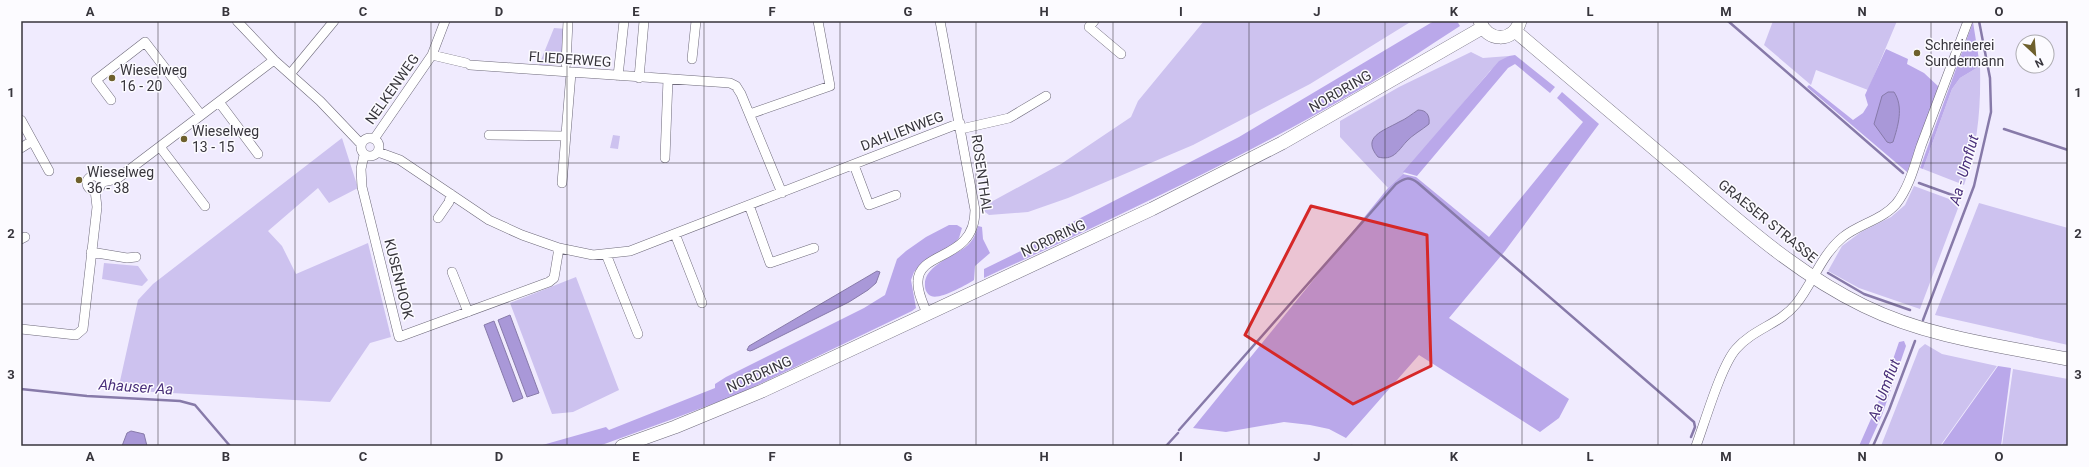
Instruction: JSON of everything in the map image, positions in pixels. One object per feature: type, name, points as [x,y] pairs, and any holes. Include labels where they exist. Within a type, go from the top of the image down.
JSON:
[{"type":"main road","name":"GRAESER STRASSE","points":[[1481,24],[1491,36],[1498,38],[1510,35],[1517,26],[1763,242],[1812,277],[1865,307],[1913,325],[1971,340],[2068,359]]},
{"type":"main road","name":"NORDRING","points":[[622,446],[675,427],[762,391],[927,313],[1044,261],[1144,213],[1275,146],[1481,24]]},
{"type":"street","name":"KUSENHOOK","points":[[237,21],[274,60],[291,73],[361,144],[360,149],[364,155],[361,168],[362,187],[399,337],[549,282],[554,278],[559,248]]},
{"type":"street","name":"NELKENWEG","points":[[374,139],[432,55],[444,21]]},
{"type":"street","name":"FLIEDERWEG","points":[[566,64],[568,21]]},
{"type":"street","points":[[618,76],[624,21]]},
{"type":"street","points":[[639,78],[644,21]]},
{"type":"street","points":[[692,59],[696,21]]},
{"type":"street","points":[[750,114],[830,86],[818,21]]},
{"type":"street","name":"ROSENTHAL","points":[[927,313],[918,287],[920,271],[927,264],[966,241],[973,228],[975,220],[975,210],[940,21]]},
{"type":"street","points":[[1094,21],[1089,27],[1121,54]]},
{"type":"street","points":[[1696,446],[1727,364],[1736,349],[1748,338],[1777,322],[1787,313],[1800,298],[1812,277],[1843,237],[1883,215],[1897,203],[1912,172],[1968,21]]},
{"type":"street","points":[[291,73],[329,23]]},
{"type":"street","points":[[111,100],[96,80],[145,42],[200,115]]},
{"type":"street","name":"NELKENWEG","points":[[432,55],[468,64]]},
{"type":"street","points":[[102,182],[117,179],[274,60]]},
{"type":"street","name":"FLIEDERWEG","points":[[468,64],[639,78],[730,83],[736,86],[750,114],[782,193]]},
{"type":"street","points":[[562,183],[571,73]]},
{"type":"street","points":[[665,158],[668,79]]},
{"type":"street","name":"ROSENTHAL","points":[[960,126],[1009,118],[1046,96]]},
{"type":"street","points":[[219,102],[258,154]]},
{"type":"street","points":[[21,120],[49,171]]},
{"type":"street","name":"DAHLIENWEG","points":[[378,152],[400,160],[489,220],[522,236],[559,248],[593,255],[630,251],[960,126]]},
{"type":"street","points":[[489,135],[565,136]]},
{"type":"street","points":[[361,144],[366,139],[374,139],[379,146],[378,152],[373,156],[364,155]]},
{"type":"street","points":[[21,148],[32,141]]},
{"type":"street","points":[[160,147],[205,206]]},
{"type":"street","name":"DAHLIENWEG","points":[[854,165],[869,205],[896,195]]},
{"type":"street","points":[[21,329],[76,335],[83,329],[97,207],[95,190],[88,185],[89,178],[92,176],[97,176],[102,182]]},
{"type":"street","points":[[95,190],[99,188],[102,182]]},
{"type":"street","points":[[438,218],[449,202],[451,194]]},
{"type":"street","points":[[749,206],[770,263],[814,248]]},
{"type":"street","points":[[675,234],[702,303]]},
{"type":"street","points":[[91,252],[127,258],[136,257]]},
{"type":"street","points":[[606,254],[638,334]]},
{"type":"street","points":[[452,272],[468,312]]},
{"type":"highlighted area","points":[[1311,206],[1427,235],[1431,366],[1353,404],[1245,335]]},
{"type":"shaded area","points":[[1204,21],[1412,21],[1310,84],[1193,145],[1068,198],[1028,212],[989,215],[980,208],[1061,164],[1131,117],[1138,101]]},
{"type":"shaded area","points":[[1434,21],[1457,21],[1460,26],[1364,87],[1215,168],[984,278],[984,269],[1033,245],[1061,228],[1239,137]]},
{"type":"shaded area","points":[[1773,21],[1897,21],[1868,90],[1816,70],[1811,85],[1764,45]]},
{"type":"shaded area","points":[[1973,22],[1980,66],[1960,78],[1952,89],[1923,169],[1920,168]]},
{"type":"shaded area","points":[[554,28],[567,29],[566,64],[539,65]]},
{"type":"shaded area","points":[[1886,49],[1908,59],[1907,64],[1924,73],[1939,87],[1907,172],[1807,87],[1809,85],[1853,120],[1863,113],[1868,105],[1865,95]]},
{"type":"shaded area","points":[[1471,52],[1483,58],[1509,56],[1490,71],[1403,174],[1388,188],[1340,137],[1340,121],[1399,87]]},
{"type":"shaded area","points":[[1515,55],[1555,87],[1550,93],[1515,64],[1508,68],[1417,176],[1403,172],[1499,61]]},
{"type":"shaded area","points":[[1980,66],[1978,126],[1973,155],[1964,185],[1923,169],[1952,89],[1960,78]]},
{"type":"shaded area","points":[[1562,92],[1599,124],[1505,251],[1449,318],[1569,399],[1559,418],[1540,432],[1419,355],[1346,438],[1329,429],[1284,422],[1226,432],[1193,428],[1388,188],[1403,174],[1416,177],[1489,237],[1583,122],[1557,98]]},
{"type":"shaded area","points":[[1888,92],[1894,92],[1899,104],[1899,117],[1895,136],[1893,142],[1890,143],[1887,142],[1874,124],[1882,96]]},
{"type":"shaded area","points":[[1418,110],[1426,112],[1429,118],[1429,124],[1408,139],[1395,154],[1388,158],[1378,157],[1373,150],[1372,144],[1376,135]]},
{"type":"shaded area","points":[[613,135],[620,136],[618,149],[610,148]]},
{"type":"shaded area","points":[[342,138],[358,188],[329,203],[318,188],[268,231],[282,246],[296,274],[368,243],[391,337],[370,343],[330,402],[118,390],[138,300],[153,284]]},
{"type":"shaded area","points":[[1914,186],[1960,203],[1920,309],[1859,288],[1828,271],[1842,246],[1861,232],[1891,217],[1905,205]]},
{"type":"shaded area","points":[[1979,203],[2068,228],[2068,345],[1935,315]]},
{"type":"shaded area","points":[[949,225],[957,225],[962,228],[959,238],[953,245],[927,259],[914,272],[911,280],[916,308],[912,311],[739,394],[599,446],[539,446],[606,427],[609,430],[715,388],[715,384],[726,377],[864,308],[885,295],[897,259],[926,237]]},
{"type":"shaded area","points":[[978,226],[982,227],[983,239],[990,253],[975,266],[974,280],[946,294],[935,297],[931,296],[925,289],[926,279],[929,272],[941,262],[968,245],[972,240]]},
{"type":"shaded area","points":[[104,263],[138,266],[148,280],[142,286],[102,279]]},
{"type":"shaded area","points":[[877,271],[880,272],[876,283],[849,302],[753,350],[747,350],[749,346]]},
{"type":"shaded area","points":[[576,277],[619,390],[573,412],[552,414],[510,303]]},
{"type":"shaded area","points":[[510,315],[539,393],[527,397],[498,320]]},
{"type":"shaded area","points":[[494,321],[523,398],[513,402],[484,325]]},
{"type":"shaded area","points":[[1904,341],[1906,346],[1882,415],[1868,446],[1859,446],[1878,403],[1899,342]]},
{"type":"shaded area","points":[[1925,344],[1942,354],[1997,366],[1940,446],[1881,446],[1919,349]]},
{"type":"shaded area","points":[[1998,366],[2011,368],[2001,446],[1941,446]]},
{"type":"shaded area","points":[[2013,369],[2068,379],[2068,446],[2002,446]]},
{"type":"shaded area","points":[[131,431],[144,434],[147,446],[122,446],[127,433]]},
{"type":"waterway","points":[[1728,21],[1903,173]]},
{"type":"waterway","name":"Aa - Umflut","points":[[1923,320],[1974,186],[1991,112],[1990,78],[1979,21]]},
{"type":"waterway","points":[[2004,129],[2068,150]]},
{"type":"waterway","points":[[1179,430],[1396,184],[1405,179],[1412,179],[1694,422],[1695,427],[1691,437]]},
{"type":"waterway","points":[[1919,183],[1955,196]]},
{"type":"waterway","points":[[1828,273],[1864,294],[1910,310]]},
{"type":"waterway","name":"Aa Umflut","points":[[1873,446],[1889,410],[1915,341]]},
{"type":"waterway","name":"Ahauser Aa","points":[[21,389],[87,396],[180,401],[195,405],[230,446]]},
{"type":"waterway","points":[[1166,446],[1178,433]]},
{"type":"place","name":"Schreinerei Sundermann","points":[[1917,53]]},
{"type":"place","name":"Wieselweg 16 - 20","points":[[112,78]]},
{"type":"place","name":"Wieselweg 13 - 15","points":[[184,139]]},
{"type":"place","name":"Wieselweg 36 - 38","points":[[79,180]]}]
